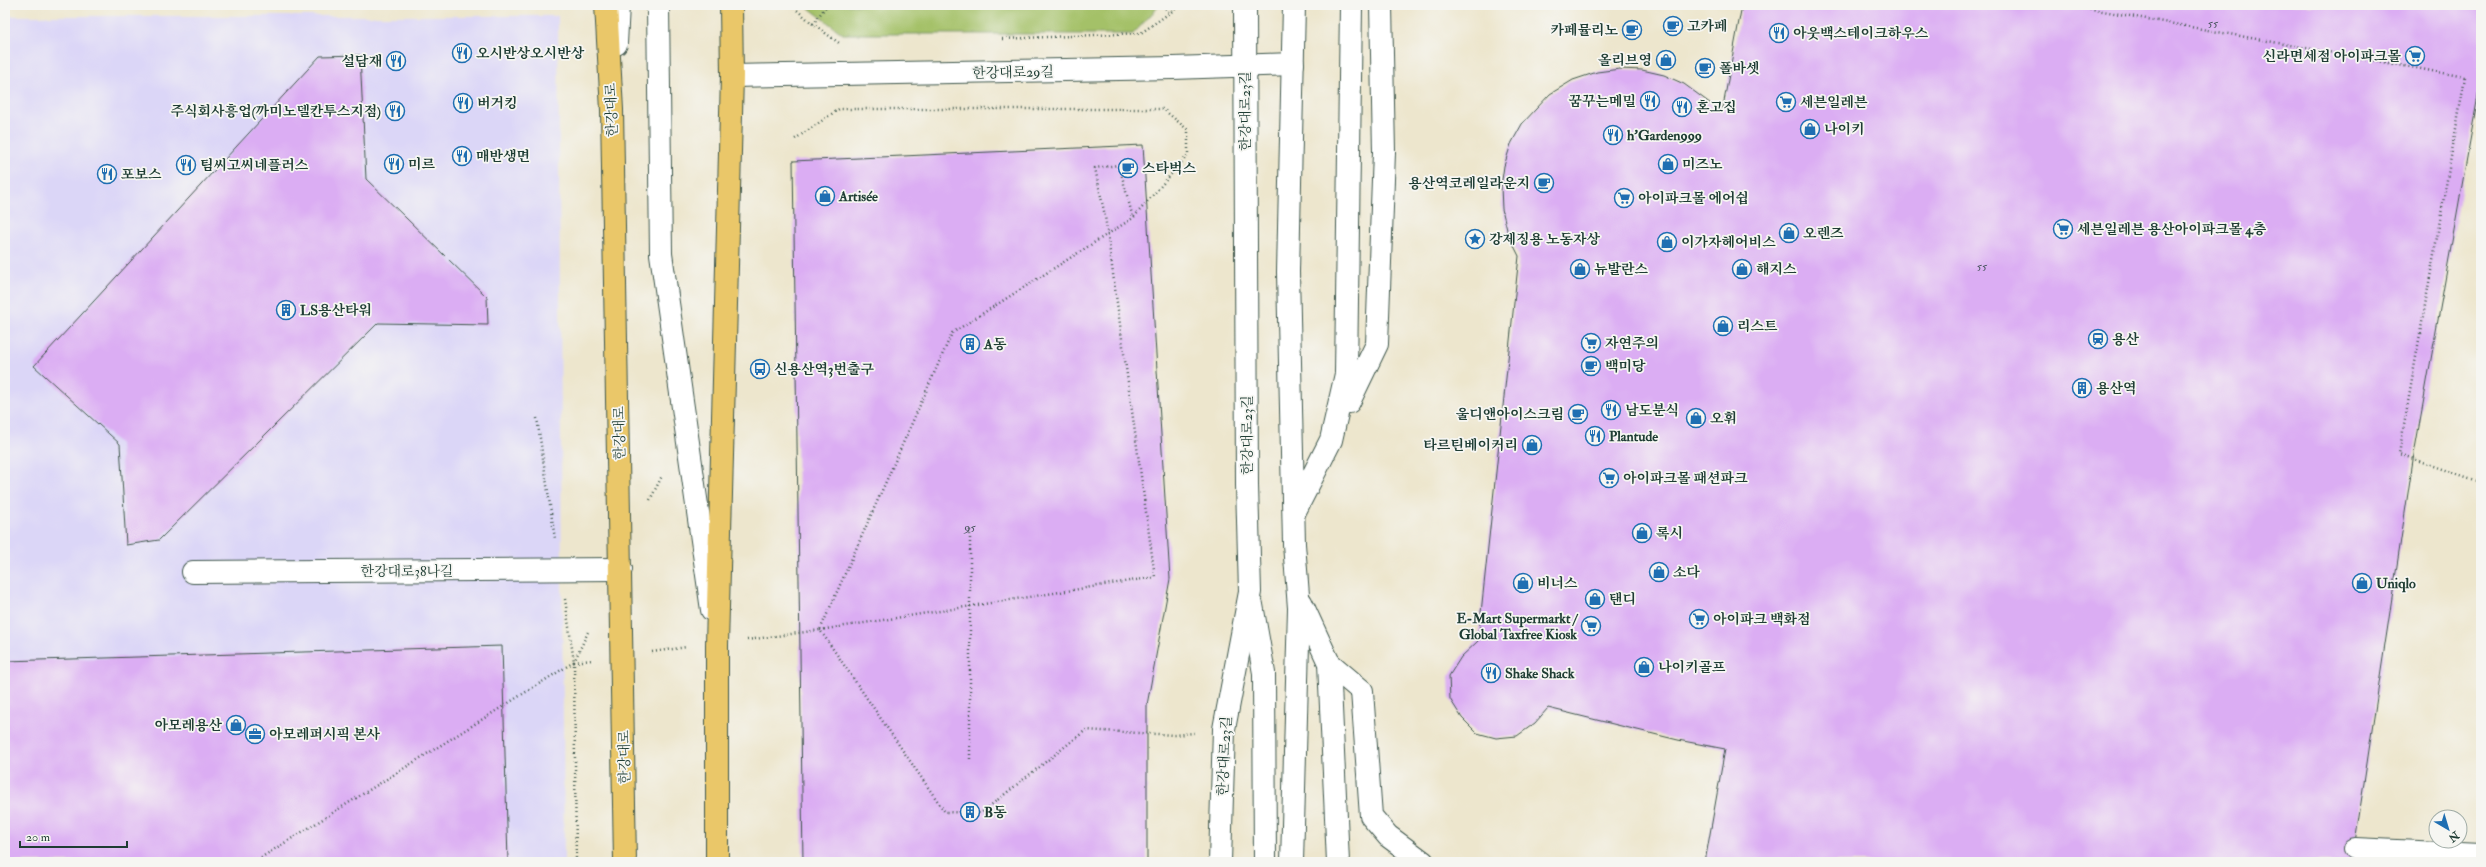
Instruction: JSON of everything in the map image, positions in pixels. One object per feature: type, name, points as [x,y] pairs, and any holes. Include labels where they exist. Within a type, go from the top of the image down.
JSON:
[{"type":"main road","name":"한강대로","points":[[606,5],[612,110],[625,862]]},
{"type":"main road","points":[[717,862],[717,645],[732,76],[731,5]]},
{"type":"street","points":[[612,110],[618,5]]},
{"type":"street","points":[[658,5],[661,254],[717,645]]},
{"type":"street","name":"한강대로23길","points":[[1220,862],[1224,729],[1250,592],[1247,485],[1245,5]]},
{"type":"street","points":[[1292,862],[1299,608],[1294,514],[1288,272],[1294,5]]},
{"type":"street","points":[[1331,440],[1346,374],[1351,5]]},
{"type":"street","points":[[1294,514],[1376,344],[1384,152],[1381,5]]},
{"type":"street","name":"한강대로29길","points":[[732,76],[1172,68],[1293,64]]},
{"type":"street","name":"한강대로38나길","points":[[192,572],[621,570]]},
{"type":"street","points":[[1297,591],[1329,670],[1338,862]]},
{"type":"street","points":[[1250,592],[1264,673],[1265,862]]},
{"type":"street","points":[[1329,670],[1362,691],[1371,816],[1388,836],[1423,862]]},
{"type":"street","points":[[2354,848],[2481,854]]},
{"type":"path","points":[[791,5],[812,24],[842,44]]},
{"type":"path","points":[[812,24],[827,5]]},
{"type":"path","points":[[1163,5],[1170,14]]},
{"type":"path","points":[[1000,39],[1141,33],[1181,5]]},
{"type":"path","points":[[2070,5],[2465,77],[2399,454],[2481,482]]},
{"type":"path","points":[[795,139],[839,109],[1163,109],[1188,130],[1188,155],[1133,218],[952,333],[820,630]]},
{"type":"path","points":[[741,640],[820,630],[1156,578],[1105,216],[1095,168],[1119,165],[1133,218]]},
{"type":"path","points":[[537,418],[556,544]]},
{"type":"path","points":[[970,530],[970,761]]},
{"type":"path","points":[[564,591],[574,662],[576,862]]},
{"type":"path","points":[[820,630],[945,812],[981,813],[1086,730],[1174,736],[1224,729]]},
{"type":"path","points":[[646,653],[693,647]]},
{"type":"path","points":[[254,862],[574,662],[598,659]]},
{"type":"shaded area","points":[[5,16],[558,16],[564,862],[5,862]]},
{"type":"green space","points":[[805,5],[1160,5],[1133,34],[843,34]]},
{"type":"building","name":"용산역","points":[[1742,5],[2481,5],[2481,79],[2413,460],[2352,862],[1705,862],[1725,749],[1678,740],[1548,708],[1535,723],[1517,736],[1496,738],[1477,733],[1462,718],[1450,699],[1449,676],[1461,657],[1478,641],[1519,256],[1508,234],[1502,209],[1501,187],[1504,166],[1511,144],[1522,124],[1550,94],[1573,80],[1597,72],[1620,69],[1642,70],[1664,75],[1684,84],[1722,112]]},
{"type":"building","name":"LS용산타워","points":[[360,55],[366,179],[487,297],[488,325],[378,323],[159,540],[126,545],[120,444],[34,366],[320,56]]},
{"type":"building","points":[[1143,145],[1170,579],[1147,705],[1147,862],[803,862],[793,161]]},
{"type":"building","name":"아모레퍼시픽 본사","points":[[502,646],[508,862],[5,862],[5,661]]},
{"type":"place","name":"고카페","points":[[1673,26]]},
{"type":"place","name":"카페뮬리노","points":[[1632,30]]},
{"type":"place","name":"아웃백스테이크하우스","points":[[1779,33]]},
{"type":"place","name":"오시반상오시반상","points":[[462,53]]},
{"type":"place","name":"신라면세점 아이파크몰","points":[[2415,56]]},
{"type":"place","name":"올리브영","points":[[1666,60]]},
{"type":"place","name":"설담재","points":[[396,61]]},
{"type":"place","name":"폴바셋","points":[[1705,68]]},
{"type":"place","name":"꿈꾸는메밀","points":[[1650,101]]},
{"type":"place","name":"세븐일레븐","points":[[1786,102]]},
{"type":"place","name":"버거킹","points":[[463,103]]},
{"type":"place","name":"혼고집","points":[[1682,107]]},
{"type":"place","name":"주식회사흥업(까미노델칸투스지점)","points":[[395,111]]},
{"type":"place","name":"나이키","points":[[1810,129]]},
{"type":"place","name":"h'Garden999","points":[[1613,135]]},
{"type":"place","name":"매반생면","points":[[462,156]]},
{"type":"place","name":"미르","points":[[394,164]]},
{"type":"place","name":"미즈노","points":[[1668,164]]},
{"type":"place","name":"팀씨고씨네플러스","points":[[186,165]]},
{"type":"place","name":"스타벅스","points":[[1128,168]]},
{"type":"place","name":"포보스","points":[[107,174]]},
{"type":"place","name":"용산역코레일라운지","points":[[1544,183]]},
{"type":"place","name":"Artisée","points":[[825,196]]},
{"type":"place","name":"아이파크몰 에어쉽","points":[[1624,198]]},
{"type":"place","name":"세븐일레븐 용산아이파크몰 4층","points":[[2063,229]]},
{"type":"place","name":"오렌즈","points":[[1789,233]]},
{"type":"place","name":"강제징용 노동자상","points":[[1475,239]]},
{"type":"place","name":"이가자헤어비스","points":[[1667,242]]},
{"type":"place","name":"뉴발란스","points":[[1580,269]]},
{"type":"place","name":"해지스","points":[[1742,269]]},
{"type":"place","name":"LS용산타워","points":[[286,310]]},
{"type":"place","name":"리스트","points":[[1723,326]]},
{"type":"place","name":"용산","points":[[2098,339]]},
{"type":"place","name":"자연주의","points":[[1591,343]]},
{"type":"place","name":"A동","points":[[970,344]]},
{"type":"place","name":"백미당","points":[[1591,366]]},
{"type":"place","name":"신용산역3번출구","points":[[760,369]]},
{"type":"place","name":"용산역","points":[[2082,388]]},
{"type":"place","name":"남도분식","points":[[1611,410]]},
{"type":"place","name":"울디앤아이스크림","points":[[1578,414]]},
{"type":"place","name":"오휘","points":[[1696,418]]},
{"type":"place","name":"Plantude","points":[[1595,436]]},
{"type":"place","name":"타르틴베이커리","points":[[1532,445]]},
{"type":"place","name":"아이파크몰 패션파크","points":[[1609,478]]},
{"type":"place","name":"록시","points":[[1642,533]]},
{"type":"place","name":"소다","points":[[1659,572]]},
{"type":"place","name":"비너스","points":[[1523,583]]},
{"type":"place","name":"Uniqlo","points":[[2362,583]]},
{"type":"place","name":"탠디","points":[[1595,599]]},
{"type":"place","name":"아이파크 백화점","points":[[1699,619]]},
{"type":"place","name":"E-Mart Supermarkt / Global Taxfree Kiosk","points":[[1591,626]]},
{"type":"place","name":"나이키골프","points":[[1644,667]]},
{"type":"place","name":"Shake Shack","points":[[1491,673]]},
{"type":"place","name":"아모레용산","points":[[236,725]]},
{"type":"place","name":"아모레퍼시픽 본사","points":[[255,734]]},
{"type":"place","name":"B동","points":[[970,812]]}]
